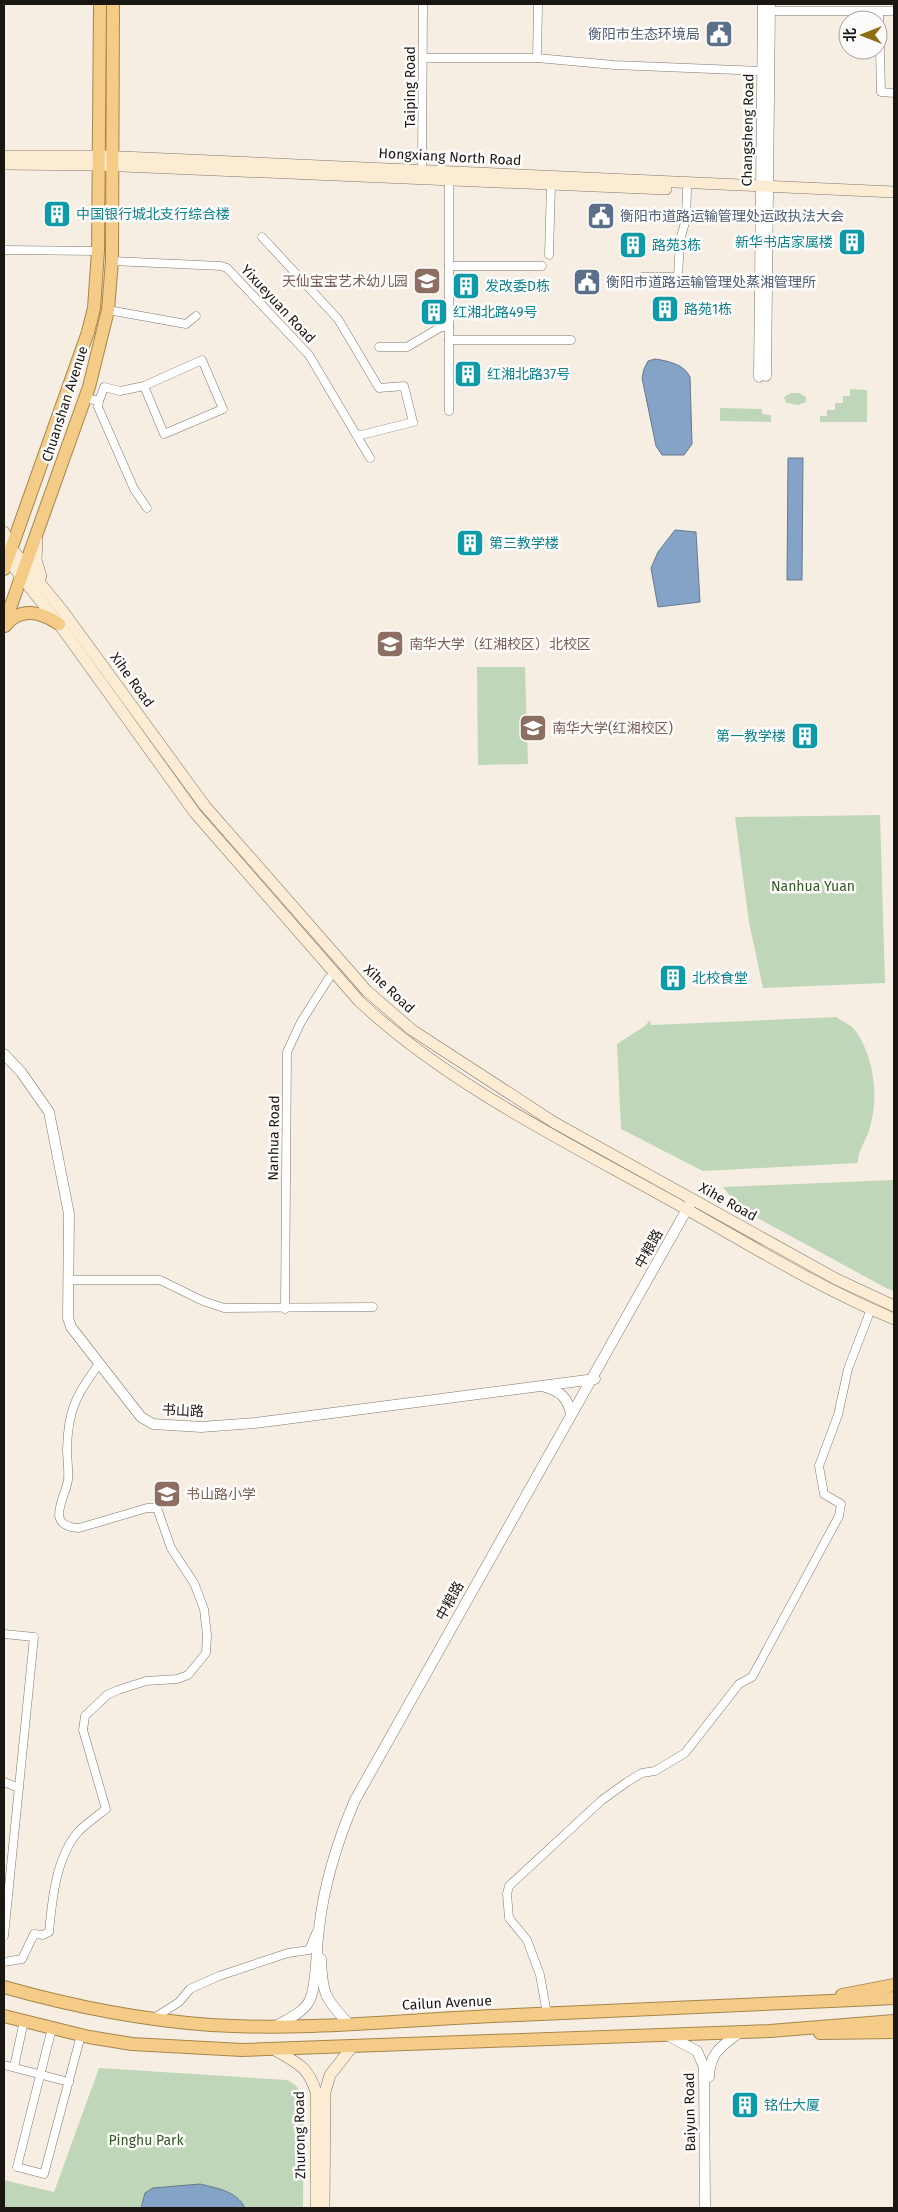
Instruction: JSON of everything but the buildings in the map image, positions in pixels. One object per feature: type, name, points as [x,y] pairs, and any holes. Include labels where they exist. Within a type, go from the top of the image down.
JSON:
[{"type":"highway","name":"Chuanshan Avenue","points":[[7,556],[88,332],[94,308],[98,251],[100,4]]},
{"type":"highway","name":"Chuanshan Avenue","points":[[4,627],[86,398],[108,310],[112,261],[113,4]]},
{"type":"highway","points":[[4,627],[15,617],[30,612],[48,616],[59,624]]},
{"type":"highway","points":[[802,2002],[894,1985]]},
{"type":"highway","name":"Cailun Avenue","points":[[4,1988],[58,2003],[154,2018],[213,2025],[276,2026],[894,1998]]},
{"type":"highway","points":[[4,2016],[81,2035],[132,2044],[242,2050],[770,2031],[894,2021]]},
{"type":"highway","points":[[770,2031],[839,2034],[894,2032]]},
{"type":"main road","name":"Hongxiang North Road","points":[[4,156],[765,190],[894,199]]},
{"type":"main road","name":"Hongxiang North Road","points":[[4,164],[99,160]]},
{"type":"main road","name":"Hongxiang North Road","points":[[113,161],[422,171],[449,176],[551,184],[687,190],[894,192]]},
{"type":"main road","points":[[41,521],[35,552],[36,567],[62,610]]},
{"type":"main road","name":"Xihe Road","points":[[4,532],[7,556],[21,578],[59,624],[195,813],[359,1001],[382,1023],[434,1061],[507,1108],[692,1206],[836,1279],[894,1306]]},
{"type":"main road","name":"Xihe Road","points":[[7,556],[26,564],[62,610],[205,806],[367,991],[385,1008],[440,1049],[555,1123],[828,1288],[894,1319]]},
{"type":"main road","name":"Zhurong Road","points":[[324,2208],[325,2092],[330,2075],[352,2047]]},
{"type":"main road","name":"Zhurong Road","points":[[275,2050],[301,2066],[311,2076],[316,2092],[316,2208]]},
{"type":"street","name":"Taiping Road","points":[[422,171],[423,4]]},
{"type":"street","points":[[537,58],[538,4]]},
{"type":"street","points":[[768,6],[842,10]]},
{"type":"street","name":"Changsheng Road","points":[[765,190],[762,71],[768,6]]},
{"type":"street","name":"Changsheng Road","points":[[763,377],[768,6]]},
{"type":"street","points":[[423,58],[537,58],[614,65],[762,71]]},
{"type":"street","points":[[880,60],[881,92],[894,93]]},
{"type":"street","points":[[449,176],[449,411]]},
{"type":"street","points":[[548,255],[551,184]]},
{"type":"street","points":[[642,277],[678,277],[680,240],[686,219],[687,190]]},
{"type":"street","points":[[262,237],[338,319],[379,388],[404,386],[413,422],[357,436]]},
{"type":"street","points":[[4,250],[98,251]]},
{"type":"street","name":"Yixueyuan Road","points":[[112,261],[221,266],[227,268],[309,355],[370,458]]},
{"type":"street","points":[[449,266],[542,266]]},
{"type":"street","points":[[108,310],[186,324],[196,316]]},
{"type":"street","points":[[379,347],[407,347],[441,327],[449,327]]},
{"type":"street","points":[[449,340],[571,340]]},
{"type":"street","points":[[144,386],[164,434],[223,409],[202,360],[144,386],[120,391],[104,387],[98,407],[130,480],[147,508]]},
{"type":"street","points":[[86,398],[99,401]]},
{"type":"street","name":"Nanhua Road","points":[[285,1309],[287,1052],[301,1022],[329,978]]},
{"type":"street","name":"书山路","points":[[4,1054],[21,1072],[49,1112],[69,1214],[68,1318],[71,1327],[147,1422],[202,1427],[254,1423],[594,1379]]},
{"type":"street","name":"中粮路","points":[[349,2024],[327,1997],[321,1984],[324,1926],[333,1872],[344,1837],[360,1800],[692,1206]]},
{"type":"street","points":[[69,1280],[160,1280],[203,1301],[224,1308],[374,1307]]},
{"type":"street","points":[[547,2014],[540,1975],[527,1940],[510,1918],[506,1894],[509,1886],[602,1800],[642,1772],[655,1771],[685,1752],[739,1684],[752,1677],[839,1516],[840,1504],[824,1494],[818,1466],[838,1415],[848,1369],[871,1309]]},
{"type":"street","points":[[4,1962],[22,1959],[34,1934],[43,1935],[49,1932],[54,1886],[68,1848],[78,1832],[106,1809],[82,1730],[85,1716],[107,1695],[118,1690],[146,1681],[177,1679],[188,1675],[206,1653],[207,1635],[204,1609],[194,1582],[171,1548],[157,1508],[147,1508],[79,1528],[71,1528],[64,1524],[59,1516],[59,1506],[68,1480],[70,1419],[79,1391],[99,1364]]},
{"type":"street","name":"中粮路","points":[[276,2026],[303,2010],[311,1998],[319,1927],[328,1872],[339,1836],[355,1800],[571,1414],[594,1379]]},
{"type":"street","points":[[542,1386],[554,1389],[564,1396],[571,1414]]},
{"type":"street","points":[[4,1634],[34,1637],[4,1936]]},
{"type":"street","points":[[4,1782],[19,1788]]},
{"type":"street","points":[[154,2018],[180,2002],[190,1989],[219,1976],[288,1953],[309,1950],[319,1927]]},
{"type":"street","points":[[14,2067],[24,2021]]},
{"type":"street","points":[[52,2028],[17,2167],[44,2174],[81,2035]]},
{"type":"street","name":"Baiyun Road","points":[[709,2208],[710,2068],[715,2052],[740,2032]]},
{"type":"street","name":"Baiyun Road","points":[[667,2035],[697,2051],[704,2067],[705,2208]]},
{"type":"street","points":[[4,2065],[69,2082]]},
{"type":"green space","points":[[850,389],[867,390],[867,422],[820,422],[820,416],[827,416],[827,410],[835,410],[835,403],[843,403],[843,396],[850,396]]},
{"type":"green space","points":[[791,393],[799,393],[806,397],[806,402],[798,405],[786,403],[784,397]]},
{"type":"green space","points":[[720,408],[762,409],[762,414],[771,415],[771,422],[720,421]]},
{"type":"green space","points":[[477,667],[525,667],[528,764],[478,765]]},
{"type":"green space","name":"Nanhua Yuan","points":[[880,815],[885,983],[763,988],[749,922],[735,817]]},
{"type":"green space","points":[[837,1017],[853,1028],[861,1040],[867,1052],[873,1077],[873,1115],[869,1132],[859,1154],[858,1163],[703,1171],[621,1129],[617,1044],[645,1026],[650,1020],[651,1025]]},
{"type":"green space","points":[[894,1180],[894,1291],[739,1208],[723,1187]]},
{"type":"green space","name":"Pinghu Park","points":[[99,2068],[287,2080],[291,2082],[300,2092],[304,2109],[303,2208],[4,2208],[4,2180],[54,2192]]},
{"type":"water","points":[[655,359],[680,366],[690,377],[692,444],[684,455],[662,455],[656,446],[642,378],[648,361]]},
{"type":"water","points":[[788,458],[803,458],[802,580],[787,580]]},
{"type":"water","points":[[675,530],[696,532],[700,602],[658,607],[651,568],[658,552]]},
{"type":"water","points":[[200,2184],[231,2194],[245,2208],[141,2208],[145,2193],[153,2188]]},
{"type":"place","name":"衡阳市生态环境局","points":[[719,34]]},
{"type":"place","name":"中国银行城北支行综合楼","points":[[57,214]]},
{"type":"place","name":"衡阳市道路运输管理处运政执法大会","points":[[601,216]]},
{"type":"place","name":"新华书店家属楼","points":[[852,242]]},
{"type":"place","name":"路苑3栋","points":[[633,245]]},
{"type":"place","name":"天仙宝宝艺术幼儿园","points":[[427,281]]},
{"type":"place","name":"衡阳市道路运输管理处蒸湘管理所","points":[[587,282]]},
{"type":"place","name":"发改委D栋","points":[[466,286]]},
{"type":"place","name":"路苑1栋","points":[[665,309]]},
{"type":"place","name":"红湘北路49号","points":[[434,312]]},
{"type":"place","name":"红湘北路37号","points":[[468,374]]},
{"type":"place","name":"第三教学楼","points":[[470,543]]},
{"type":"place","name":"南华大学（红湘校区）北校区","points":[[390,644]]},
{"type":"place","name":"南华大学(红湘校区)","points":[[533,728]]},
{"type":"place","name":"第一教学楼","points":[[805,736]]},
{"type":"place","name":"北校食堂","points":[[673,978]]},
{"type":"place","name":"书山路小学","points":[[167,1494]]},
{"type":"place","name":"铭仕大厦","points":[[745,2105]]}]
